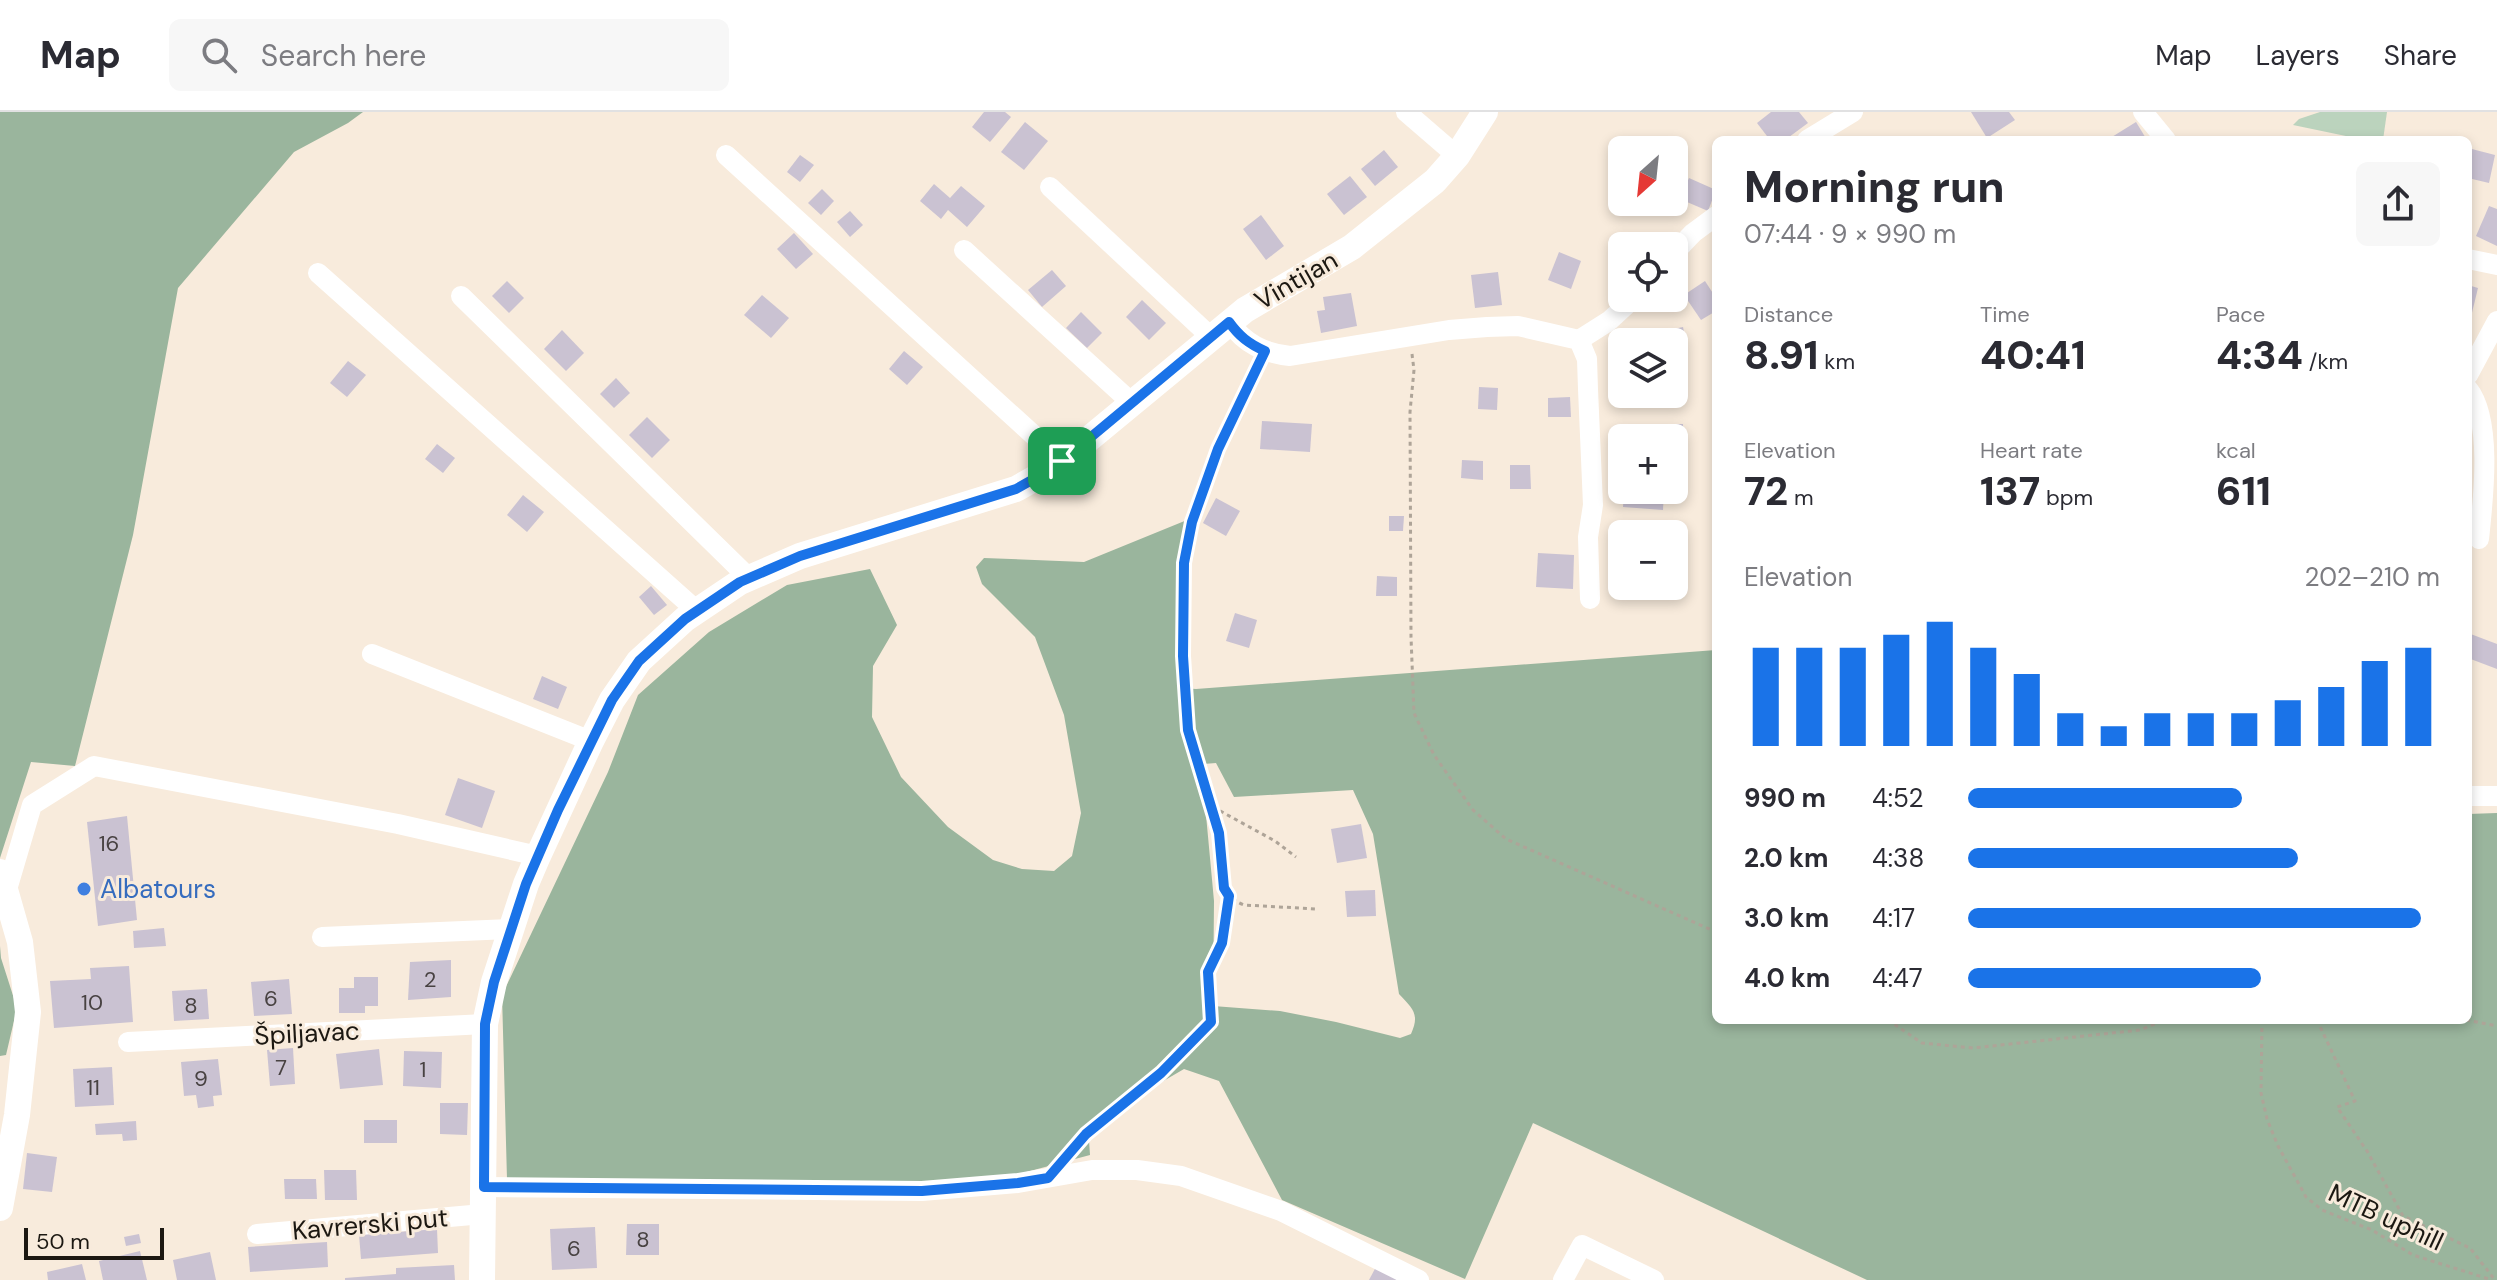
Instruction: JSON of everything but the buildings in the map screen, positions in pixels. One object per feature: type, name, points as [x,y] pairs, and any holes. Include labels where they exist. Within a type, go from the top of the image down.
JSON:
[{"type":"main road","name":"Vintijan","points":[[921,518],[1016,489],[1062,461],[1245,310],[1352,247],[1435,181],[1457,156],[1485,112]]},
{"type":"main road","name":"Kavrerski put","points":[[482,1280],[485,1024],[494,982],[538,856],[612,700],[639,661],[685,619],[749,578],[800,556],[921,518]]},
{"type":"main road","points":[[0,1208],[17,1115],[28,1012],[20,942],[3,883]]},
{"type":"street","points":[[1406,112],[1457,156]]},
{"type":"street","points":[[1814,136],[1853,112]]},
{"type":"street","points":[[2143,112],[2163,136]]},
{"type":"street","points":[[726,155],[1062,461]]},
{"type":"street","points":[[1050,187],[1220,330],[1238,334],[1265,351],[1290,356],[1449,330],[1518,326],[1579,340],[1619,312]]},
{"type":"street","points":[[1688,238],[1712,219]]},
{"type":"street","points":[[964,250],[1132,403]]},
{"type":"street","points":[[2472,260],[2497,265]]},
{"type":"street","points":[[318,273],[697,611]]},
{"type":"street","points":[[461,296],[749,578]]},
{"type":"street","points":[[2472,368],[2497,321]]},
{"type":"street","points":[[1579,340],[1587,359],[1593,505],[1588,537],[1590,599]]},
{"type":"street","points":[[2472,396],[2481,430],[2485,473],[2479,539]]},
{"type":"street","points":[[372,654],[591,741]]},
{"type":"street","points":[[3,883],[32,805],[94,766],[398,824],[538,856]]},
{"type":"street","points":[[2472,796],[2497,796]]},
{"type":"street","points":[[322,937],[511,929]]},
{"type":"street","name":"Špiljavac","points":[[128,1042],[485,1024]]},
{"type":"street","points":[[484,1187],[922,1191],[1018,1183],[1092,1170],[1137,1170],[1181,1176],[1281,1211],[1419,1280]]},
{"type":"street","name":"Kavrerski put","points":[[257,1234],[483,1214]]},
{"type":"street","points":[[1563,1280],[1582,1245],[1654,1280]]},
{"type":"path","points":[[1408,338],[1414,370],[1410,424],[1414,713],[1434,755],[1473,810],[1506,839],[1712,930]]},
{"type":"path","points":[[1265,351],[1218,449],[1186,542],[1183,588],[1185,700],[1188,730],[1219,833],[1224,888],[1229,896],[1244,905],[1317,909]]},
{"type":"path","points":[[1213,807],[1275,841],[1296,857]]},
{"type":"path","points":[[1048,1178],[1086,1134],[1161,1073],[1211,1022],[1208,972],[1222,943],[1229,896]]},
{"type":"path","points":[[2472,1021],[2497,1026]]},
{"type":"path","points":[[1894,1024],[1922,1043],[1973,1048],[2140,1030],[2155,1024]]},
{"type":"path","name":"MTB uphill","points":[[2262,1024],[2261,1093],[2267,1119],[2306,1197],[2322,1210],[2372,1230],[2413,1255],[2494,1280]]},
{"type":"path","points":[[2319,1024],[2355,1101],[2337,1107],[2367,1151],[2403,1216],[2470,1248],[2494,1280]]},
{"type":"green space","points":[[0,112],[363,112],[294,152],[178,288],[133,535],[75,766],[31,762],[0,858]]},
{"type":"green space","points":[[2320,112],[2387,112],[2384,136],[2346,136],[2293,125],[2299,119]]},
{"type":"green space","points":[[1187,520],[1180,560],[1181,688],[1712,650],[1712,1024],[2472,1024],[2472,814],[2497,813],[2497,1280],[1867,1280],[1533,1123],[1465,1279],[1282,1200],[1219,1081],[1184,1069],[1088,1125],[1090,1155],[992,1181],[746,1184],[507,1179],[502,995],[608,772],[638,695],[709,632],[787,585],[870,569],[897,625],[873,666],[872,717],[901,777],[948,827],[993,860],[1022,869],[1054,871],[1072,856],[1081,813],[1064,715],[1035,637],[982,584],[976,567],[984,558],[1084,562]],"holes":[[[1216,763],[1234,797],[1353,790],[1373,834],[1399,994],[1415,1017],[1411,1034],[1400,1038],[1280,1011],[1213,1006],[1214,901],[1206,815],[1191,765]]]},
{"type":"green space","points":[[0,946],[17,1008],[6,1055],[0,1056]]},
{"type":"place","name":"Albatours","points":[[84,889]]},
{"type":"route","points":[[1229,322],[1249,343],[1265,351],[1218,449],[1186,542],[1184,563],[1183,656],[1188,730],[1213,807],[1219,833],[1224,888],[1229,896],[1222,943],[1208,972],[1211,1022],[1161,1073],[1086,1134],[1048,1178],[922,1191],[484,1187],[485,1024],[494,982],[526,884],[558,810],[612,700],[639,661],[685,619],[740,582],[800,556],[1016,489],[1062,461],[1229,322]]}]
